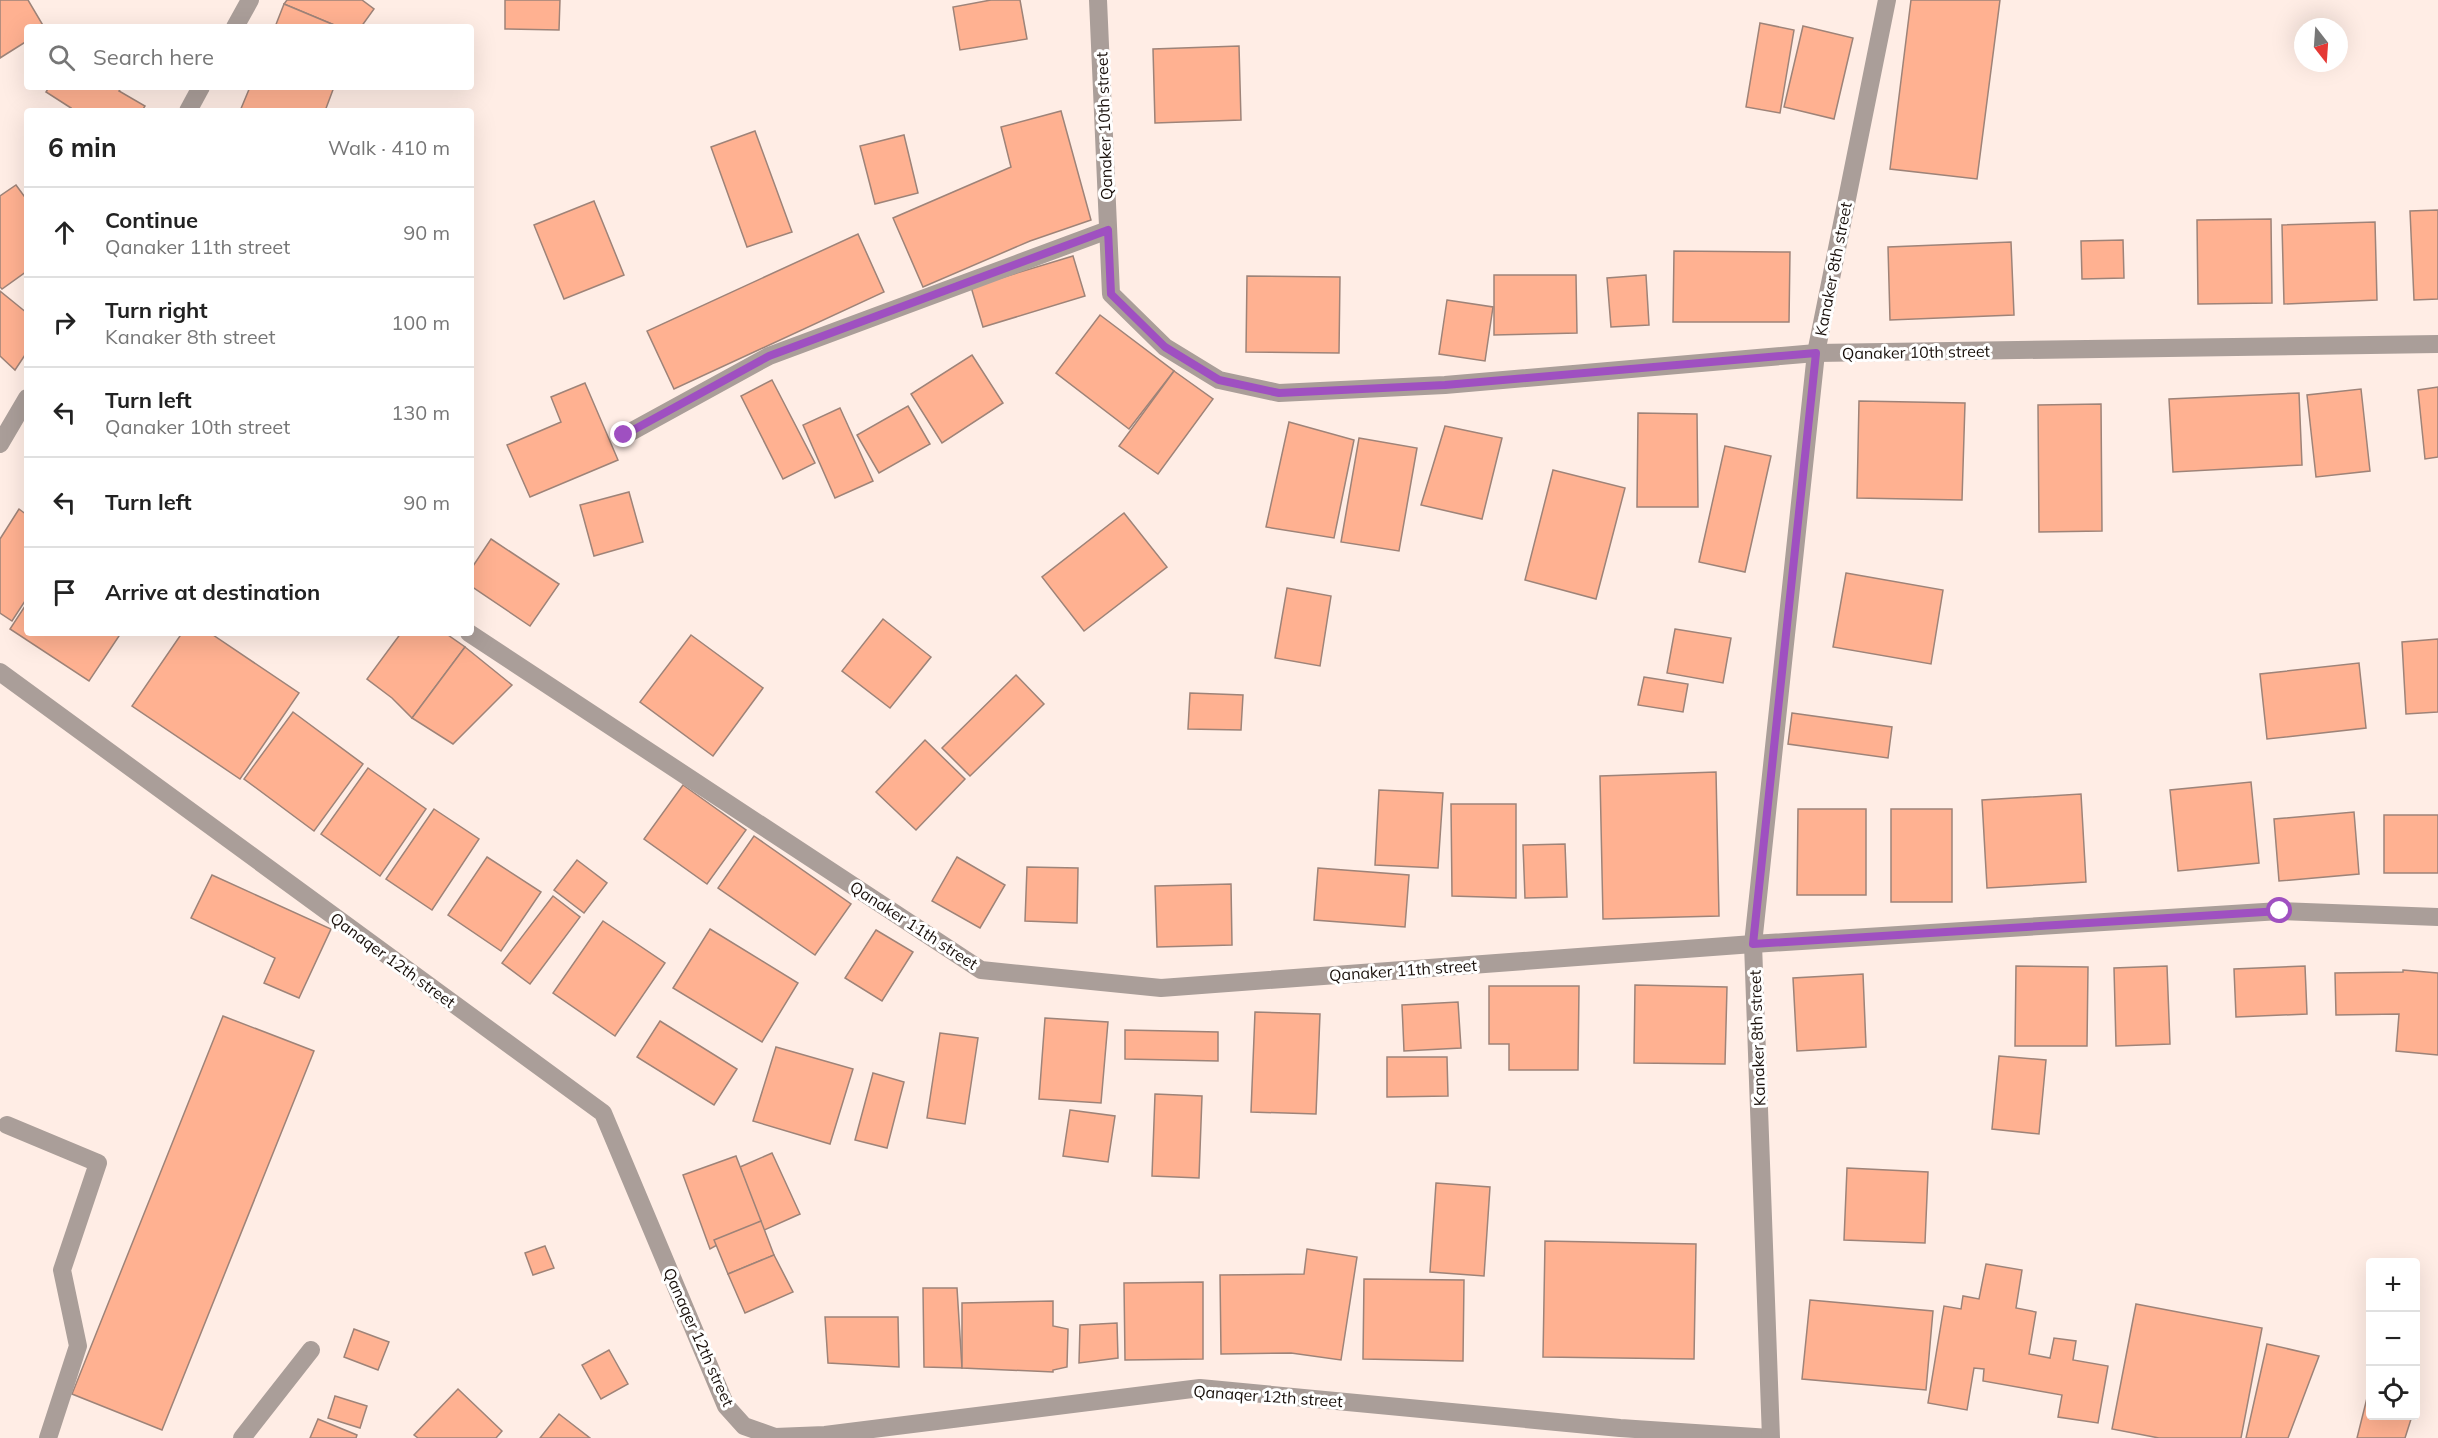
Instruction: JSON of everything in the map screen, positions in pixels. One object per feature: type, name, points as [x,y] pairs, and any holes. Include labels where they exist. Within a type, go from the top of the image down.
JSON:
[{"type":"street","points":[[237,24],[250,0]]},
{"type":"street","name":"Qanaker 10th street","points":[[1098,0],[1111,294],[1165,347],[1219,380],[1279,393],[1445,385],[1816,353],[2438,344]]},
{"type":"street","name":"Kanaker 8th street","points":[[1771,1438],[1753,944],[1816,353],[1887,0]]},
{"type":"street","points":[[190,108],[199,90]]},
{"type":"street","points":[[624,435],[769,356],[1108,230]]},
{"type":"street","points":[[0,444],[24,403]]},
{"type":"street","name":"Qanaker 11th street","points":[[474,636],[981,970],[1161,988],[1753,944],[2280,911],[2438,917]]},
{"type":"street","name":"Qanaqer 12th street","points":[[0,672],[603,1113],[726,1406],[744,1426],[775,1437],[825,1435],[1200,1388],[1620,1428],[1771,1438]]},
{"type":"street","points":[[7,1125],[98,1162],[62,1270],[78,1346],[48,1438]]},
{"type":"street","points":[[242,1438],[311,1350]]},
{"type":"building","points":[[0,0],[28,0],[42,24],[24,24],[24,43],[0,58]]},
{"type":"building","points":[[287,0],[362,0],[374,9],[363,24],[332,24],[284,4]]},
{"type":"building","points":[[505,0],[560,0],[559,30],[505,29]]},
{"type":"building","points":[[991,0],[1020,0],[1027,39],[960,50],[953,7]]},
{"type":"building","points":[[1911,0],[2000,0],[1977,179],[1890,169]]},
{"type":"building","points":[[284,4],[332,24],[276,24]]},
{"type":"building","points":[[1760,23],[1794,30],[1780,113],[1746,107]]},
{"type":"building","points":[[1803,26],[1853,38],[1834,119],[1784,107]]},
{"type":"building","points":[[1239,46],[1241,120],[1155,123],[1153,49]]},
{"type":"building","points":[[47,90],[120,90],[145,106],[144,108],[71,108],[46,92]]},
{"type":"building","points":[[249,90],[333,90],[326,108],[241,108]]},
{"type":"building","points":[[1061,111],[1091,220],[1030,241],[923,287],[893,218],[1011,167],[1001,127]]},
{"type":"building","points":[[755,131],[792,232],[747,247],[711,147]]},
{"type":"building","points":[[904,135],[918,193],[875,204],[860,146]]},
{"type":"building","points":[[16,185],[24,196],[24,273],[2,289],[0,287],[0,196]]},
{"type":"building","points":[[594,201],[624,275],[564,299],[534,225]]},
{"type":"building","points":[[2438,210],[2438,299],[2414,300],[2410,211]]},
{"type":"building","points":[[2271,219],[2272,303],[2198,304],[2197,220]]},
{"type":"building","points":[[2375,222],[2377,300],[2284,304],[2282,225]]},
{"type":"building","points":[[858,234],[884,292],[674,389],[647,331]]},
{"type":"building","points":[[2123,240],[2124,278],[2082,279],[2081,241]]},
{"type":"building","points":[[2011,242],[2014,315],[1890,320],[1888,247]]},
{"type":"building","points":[[1674,251],[1790,252],[1789,322],[1673,322]]},
{"type":"building","points":[[1073,256],[1085,296],[983,327],[971,287]]},
{"type":"building","points":[[1494,275],[1576,275],[1577,333],[1494,335]]},
{"type":"building","points":[[1646,275],[1649,325],[1611,327],[1607,278]]},
{"type":"building","points":[[1247,276],[1340,277],[1339,353],[1246,352]]},
{"type":"building","points":[[0,291],[24,311],[24,356],[15,370],[0,356]]},
{"type":"building","points":[[1447,300],[1493,307],[1485,361],[1439,354]]},
{"type":"building","points":[[1100,315],[1174,371],[1129,429],[1056,373]]},
{"type":"building","points":[[972,355],[1003,403],[942,443],[911,394]]},
{"type":"building","points":[[1174,371],[1213,399],[1158,474],[1119,446]]},
{"type":"building","points":[[772,380],[815,463],[783,479],[741,396]]},
{"type":"building","points":[[585,383],[618,460],[530,497],[507,445],[561,422],[551,397]]},
{"type":"building","points":[[2438,387],[2438,457],[2425,459],[2418,390]]},
{"type":"building","points":[[2361,389],[2370,471],[2316,477],[2307,395]]},
{"type":"building","points":[[2299,393],[2302,465],[2173,472],[2169,399]]},
{"type":"building","points":[[1859,401],[1965,403],[1962,500],[1857,498]]},
{"type":"building","points":[[2101,404],[2102,531],[2039,532],[2038,405]]},
{"type":"building","points":[[908,406],[930,444],[879,473],[857,435]]},
{"type":"building","points":[[840,408],[873,481],[835,498],[803,425]]},
{"type":"building","points":[[1638,413],[1697,414],[1698,507],[1637,507]]},
{"type":"building","points":[[1289,422],[1354,440],[1334,538],[1266,527]]},
{"type":"building","points":[[1445,426],[1502,438],[1482,519],[1421,505]]},
{"type":"building","points":[[1359,438],[1417,448],[1399,551],[1341,542]]},
{"type":"building","points":[[1725,446],[1771,456],[1745,572],[1699,562]]},
{"type":"building","points":[[1553,470],[1625,488],[1596,599],[1525,580]]},
{"type":"building","points":[[629,492],[643,542],[594,556],[580,505]]},
{"type":"building","points":[[19,509],[24,513],[24,603],[12,621],[0,613],[0,539]]},
{"type":"building","points":[[1124,513],[1167,567],[1084,631],[1042,577]]},
{"type":"building","points":[[491,539],[559,584],[530,626],[474,588],[474,564]]},
{"type":"building","points":[[1846,573],[1943,590],[1931,664],[1833,647]]},
{"type":"building","points":[[1287,588],[1331,596],[1320,666],[1275,658]]},
{"type":"building","points":[[24,608],[24,636],[119,636],[89,681],[10,629]]},
{"type":"building","points":[[883,619],[931,657],[890,708],[842,671]]},
{"type":"building","points":[[1675,629],[1731,638],[1723,683],[1667,673]]},
{"type":"building","points":[[691,635],[763,688],[713,756],[640,702]]},
{"type":"building","points":[[180,636],[214,636],[299,693],[240,779],[132,706]]},
{"type":"building","points":[[399,636],[449,636],[465,647],[412,718],[392,698],[367,679]]},
{"type":"building","points":[[2438,639],[2438,712],[2406,714],[2402,642]]},
{"type":"building","points":[[465,647],[512,685],[453,744],[412,718]]},
{"type":"building","points":[[2359,663],[2366,728],[2267,739],[2260,674]]},
{"type":"building","points":[[1016,675],[1044,704],[970,776],[942,748]]},
{"type":"building","points":[[1644,677],[1688,684],[1683,712],[1638,705]]},
{"type":"building","points":[[1190,693],[1243,695],[1241,730],[1188,729]]},
{"type":"building","points":[[293,712],[363,764],[314,831],[244,779]]},
{"type":"building","points":[[1792,713],[1892,727],[1888,758],[1788,744]]},
{"type":"building","points":[[925,740],[965,779],[916,830],[876,792]]},
{"type":"building","points":[[368,768],[426,809],[380,876],[321,834]]},
{"type":"building","points":[[1716,772],[1719,916],[1603,919],[1600,776]]},
{"type":"building","points":[[2251,782],[2259,863],[2178,871],[2170,790]]},
{"type":"building","points":[[683,785],[746,830],[707,884],[644,839]]},
{"type":"building","points":[[1379,790],[1443,793],[1438,868],[1375,865]]},
{"type":"building","points":[[2081,794],[2086,882],[1987,888],[1982,800]]},
{"type":"building","points":[[1451,804],[1516,804],[1516,898],[1452,896]]},
{"type":"building","points":[[434,809],[479,839],[432,910],[386,879]]},
{"type":"building","points":[[1798,809],[1866,809],[1866,895],[1797,895]]},
{"type":"building","points":[[1891,809],[1952,809],[1952,902],[1891,902]]},
{"type":"building","points":[[2354,812],[2359,874],[2279,881],[2274,819]]},
{"type":"building","points":[[2384,815],[2438,815],[2438,873],[2384,873]]},
{"type":"building","points":[[754,836],[851,904],[815,955],[718,888]]},
{"type":"building","points":[[1565,844],[1567,897],[1525,898],[1523,845]]},
{"type":"building","points":[[487,857],[541,892],[501,951],[448,915]]},
{"type":"building","points":[[957,857],[1005,885],[980,928],[932,901]]},
{"type":"building","points":[[577,860],[607,883],[584,913],[554,890]]},
{"type":"building","points":[[1027,867],[1078,868],[1077,923],[1025,921]]},
{"type":"building","points":[[1318,868],[1409,875],[1405,927],[1314,920]]},
{"type":"building","points":[[212,875],[331,929],[299,998],[264,983],[275,958],[191,918]]},
{"type":"building","points":[[1231,884],[1232,945],[1157,947],[1155,886]]},
{"type":"building","points":[[553,896],[580,917],[530,984],[502,963]]},
{"type":"building","points":[[603,921],[665,963],[615,1036],[553,993]]},
{"type":"building","points":[[710,929],[798,983],[762,1042],[673,988]]},
{"type":"building","points":[[876,930],[913,952],[882,1001],[845,978]]},
{"type":"building","points":[[2016,966],[2088,967],[2087,1046],[2015,1046]]},
{"type":"building","points":[[2167,966],[2170,1044],[2116,1046],[2114,968]]},
{"type":"building","points":[[2305,966],[2307,1014],[2236,1017],[2234,969]]},
{"type":"building","points":[[2403,970],[2438,973],[2438,1055],[2396,1051],[2399,1014],[2336,1015],[2335,973],[2403,972]]},
{"type":"building","points":[[1863,974],[1866,1047],[1797,1051],[1793,978]]},
{"type":"building","points":[[1635,985],[1727,987],[1725,1064],[1634,1063]]},
{"type":"building","points":[[1489,986],[1579,986],[1578,1070],[1509,1070],[1509,1044],[1489,1044]]},
{"type":"building","points":[[1458,1002],[1461,1048],[1404,1051],[1402,1005]]},
{"type":"building","points":[[1255,1012],[1320,1014],[1316,1114],[1251,1112]]},
{"type":"building","points":[[223,1016],[314,1051],[162,1430],[72,1394]]},
{"type":"building","points":[[1045,1018],[1108,1022],[1101,1103],[1039,1099]]},
{"type":"building","points":[[660,1021],[737,1069],[714,1105],[637,1057]]},
{"type":"building","points":[[1125,1030],[1218,1032],[1218,1061],[1125,1059]]},
{"type":"building","points":[[940,1033],[978,1038],[965,1124],[927,1118]]},
{"type":"building","points":[[776,1047],[853,1069],[830,1144],[753,1121]]},
{"type":"building","points":[[1999,1056],[2046,1060],[2039,1134],[1992,1129]]},
{"type":"building","points":[[1387,1057],[1447,1057],[1448,1096],[1387,1097]]},
{"type":"building","points":[[873,1073],[904,1082],[887,1148],[855,1140]]},
{"type":"building","points":[[1155,1094],[1202,1096],[1199,1178],[1152,1176]]},
{"type":"building","points":[[1070,1110],[1115,1116],[1108,1162],[1063,1156]]},
{"type":"building","points":[[772,1153],[800,1214],[762,1231],[740,1167]]},
{"type":"building","points":[[736,1156],[761,1221],[710,1249],[683,1175]]},
{"type":"building","points":[[1847,1168],[1928,1172],[1925,1243],[1844,1240]]},
{"type":"building","points":[[1436,1183],[1490,1187],[1484,1276],[1430,1272]]},
{"type":"building","points":[[761,1221],[774,1255],[728,1274],[714,1240]]},
{"type":"building","points":[[1545,1241],[1696,1244],[1694,1359],[1543,1357]]},
{"type":"building","points":[[545,1246],[554,1268],[533,1275],[525,1253]]},
{"type":"building","points":[[1307,1249],[1357,1257],[1341,1360],[1291,1353],[1221,1354],[1220,1275],[1304,1274]]},
{"type":"building","points":[[774,1255],[793,1292],[745,1313],[728,1274]]},
{"type":"building","points":[[1986,1264],[2022,1270],[2016,1308],[2036,1312],[2029,1354],[2050,1358],[2054,1338],[2076,1341],[2073,1360],[2108,1366],[2098,1423],[2058,1417],[2062,1395],[1983,1381],[1984,1369],[1974,1368],[1967,1410],[1928,1403],[1944,1306],[1961,1309],[1963,1296],[1979,1299]]},
{"type":"building","points":[[1364,1279],[1464,1280],[1463,1361],[1363,1359]]},
{"type":"building","points":[[1203,1282],[1203,1359],[1125,1360],[1124,1283]]},
{"type":"building","points":[[923,1288],[957,1288],[962,1368],[924,1367]]},
{"type":"building","points":[[1810,1300],[1933,1311],[1926,1390],[1802,1379]]},
{"type":"building","points":[[1053,1301],[1053,1326],[1068,1329],[1067,1367],[1053,1370],[1053,1372],[962,1368],[962,1303]]},
{"type":"building","points":[[2136,1304],[2262,1328],[2241,1438],[2159,1438],[2112,1429]]},
{"type":"building","points":[[825,1317],[898,1317],[899,1367],[828,1363]]},
{"type":"building","points":[[1117,1323],[1118,1358],[1079,1363],[1080,1325]]},
{"type":"building","points":[[354,1329],[389,1342],[378,1370],[344,1357]]},
{"type":"building","points":[[2267,1344],[2319,1356],[2288,1438],[2246,1438]]},
{"type":"building","points":[[609,1350],[628,1384],[601,1399],[582,1365]]},
{"type":"building","points":[[458,1389],[502,1431],[496,1438],[418,1438],[414,1435]]},
{"type":"building","points":[[335,1396],[367,1406],[360,1428],[328,1418]]},
{"type":"building","points":[[2366,1402],[2366,1420],[2411,1420],[2405,1438],[2357,1438]]},
{"type":"building","points":[[559,1414],[590,1438],[540,1438]]},
{"type":"building","points":[[318,1419],[357,1435],[356,1438],[310,1438]]},
{"type":"route","points":[[624,435],[769,356],[1108,230],[1111,294],[1165,347],[1219,380],[1279,393],[1445,385],[1816,353],[1753,944],[2280,911]]}]
